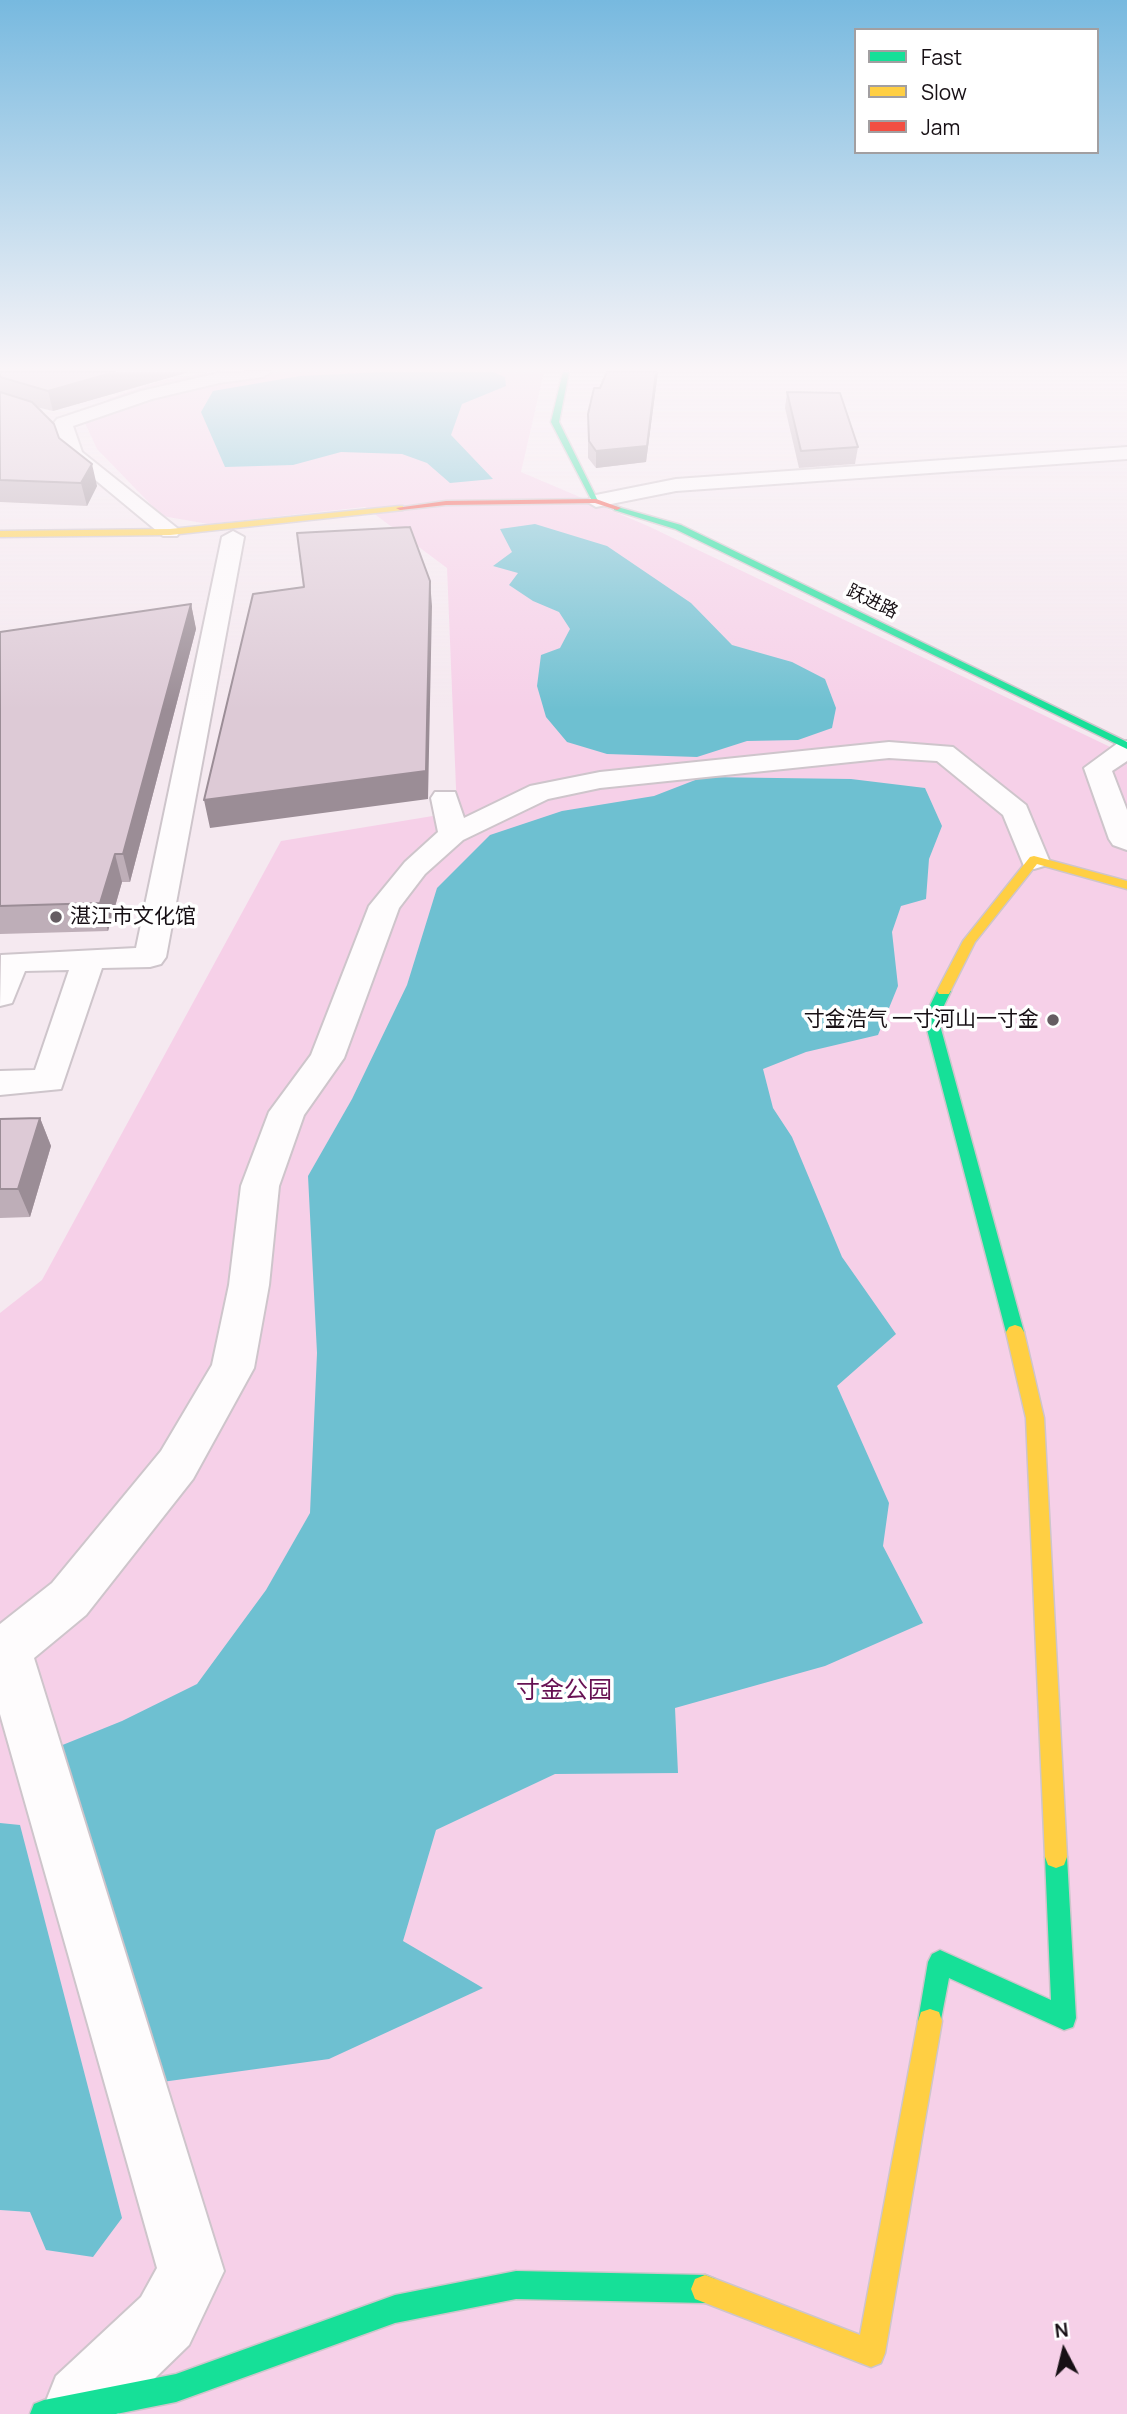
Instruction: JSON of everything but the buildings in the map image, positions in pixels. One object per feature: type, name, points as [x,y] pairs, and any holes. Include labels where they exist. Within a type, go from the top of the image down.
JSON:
[{"type":"main road","points":[[588,485],[597,501]]},
{"type":"main road","points":[[0,534],[170,532],[446,503],[597,501]]},
{"type":"main road","points":[[0,545],[178,543],[445,513],[597,501]]},
{"type":"main road","name":"跃进路","points":[[597,501],[678,527],[1127,748]]},
{"type":"main road","points":[[59,2411],[176,2388],[395,2309],[516,2285],[704,2289],[871,2353],[940,1962],[1064,2018],[1035,1418],[998,1261],[931,1018],[969,941],[1034,860],[1127,885]]},
{"type":"street","points":[[111,485],[170,532]]},
{"type":"street","points":[[597,501],[681,485]]},
{"type":"street","points":[[0,996],[12,962],[150,957],[233,537]]},
{"type":"street","points":[[1127,748],[1098,768],[1127,841]]},
{"type":"street","points":[[59,2411],[164,2321],[191,2271],[27,1717],[3,1652],[69,1599],[177,1465],[233,1368],[249,1285],[260,1186],[286,1112],[327,1058],[384,906],[415,868],[449,816],[540,792],[600,780],[889,750],[944,753],[1016,811],[1034,860]]},
{"type":"street","points":[[0,1083],[49,1081],[89,959]]},
{"type":"green space","name":"寸金公园","points":[[132,485],[551,485],[648,526],[1127,755],[1127,2414],[0,2414],[0,1313],[42,1280],[281,841],[457,812],[447,568],[365,507],[208,524],[162,516]]},
{"type":"water","points":[[535,524],[607,546],[691,603],[732,645],[792,662],[825,679],[836,708],[832,728],[798,740],[747,741],[697,757],[607,754],[567,742],[546,717],[537,686],[541,655],[560,648],[570,629],[559,612],[533,601],[509,585],[518,573],[493,566],[512,552],[500,529]]},
{"type":"water","points":[[703,777],[851,779],[925,788],[942,826],[929,859],[926,899],[901,906],[892,932],[898,986],[878,1035],[806,1052],[763,1069],[773,1108],[792,1137],[842,1257],[896,1334],[837,1386],[889,1503],[883,1546],[923,1623],[825,1666],[675,1708],[678,1773],[555,1774],[436,1830],[403,1941],[483,1988],[329,2059],[162,2082],[60,1746],[122,1721],[197,1684],[266,1590],[310,1513],[317,1353],[308,1176],[352,1099],[407,985],[437,888],[490,835],[562,811],[654,796]]},
{"type":"water","points":[[0,1823],[20,1825],[122,2218],[93,2257],[46,2250],[30,2212],[0,2210]]},
{"type":"traffic: fast","points":[[588,485],[596,501]]},
{"type":"traffic: fast","points":[[617,508],[678,527],[1127,746]]},
{"type":"traffic: fast","points":[[944,991],[931,1018],[1015,1332]]},
{"type":"traffic: fast","points":[[930,2021],[940,1962],[1064,2018],[1056,1857]]},
{"type":"traffic: fast","points":[[44,2414],[176,2388],[395,2309],[516,2285],[705,2289]]},
{"type":"traffic: slow","points":[[0,534],[170,532],[400,508]]},
{"type":"traffic: slow","points":[[944,991],[969,941],[1034,860],[1127,885]]},
{"type":"traffic: slow","points":[[1015,1332],[1035,1418],[1056,1857]]},
{"type":"traffic: slow","points":[[705,2289],[871,2353],[930,2021]]},
{"type":"traffic: jam","points":[[400,508],[446,503],[596,501],[617,508]]},
{"type":"place","name":"湛江市文化馆","points":[[56,917]]},
{"type":"place","name":"寸金浩气 一寸河山一寸金","points":[[1053,1020]]}]
